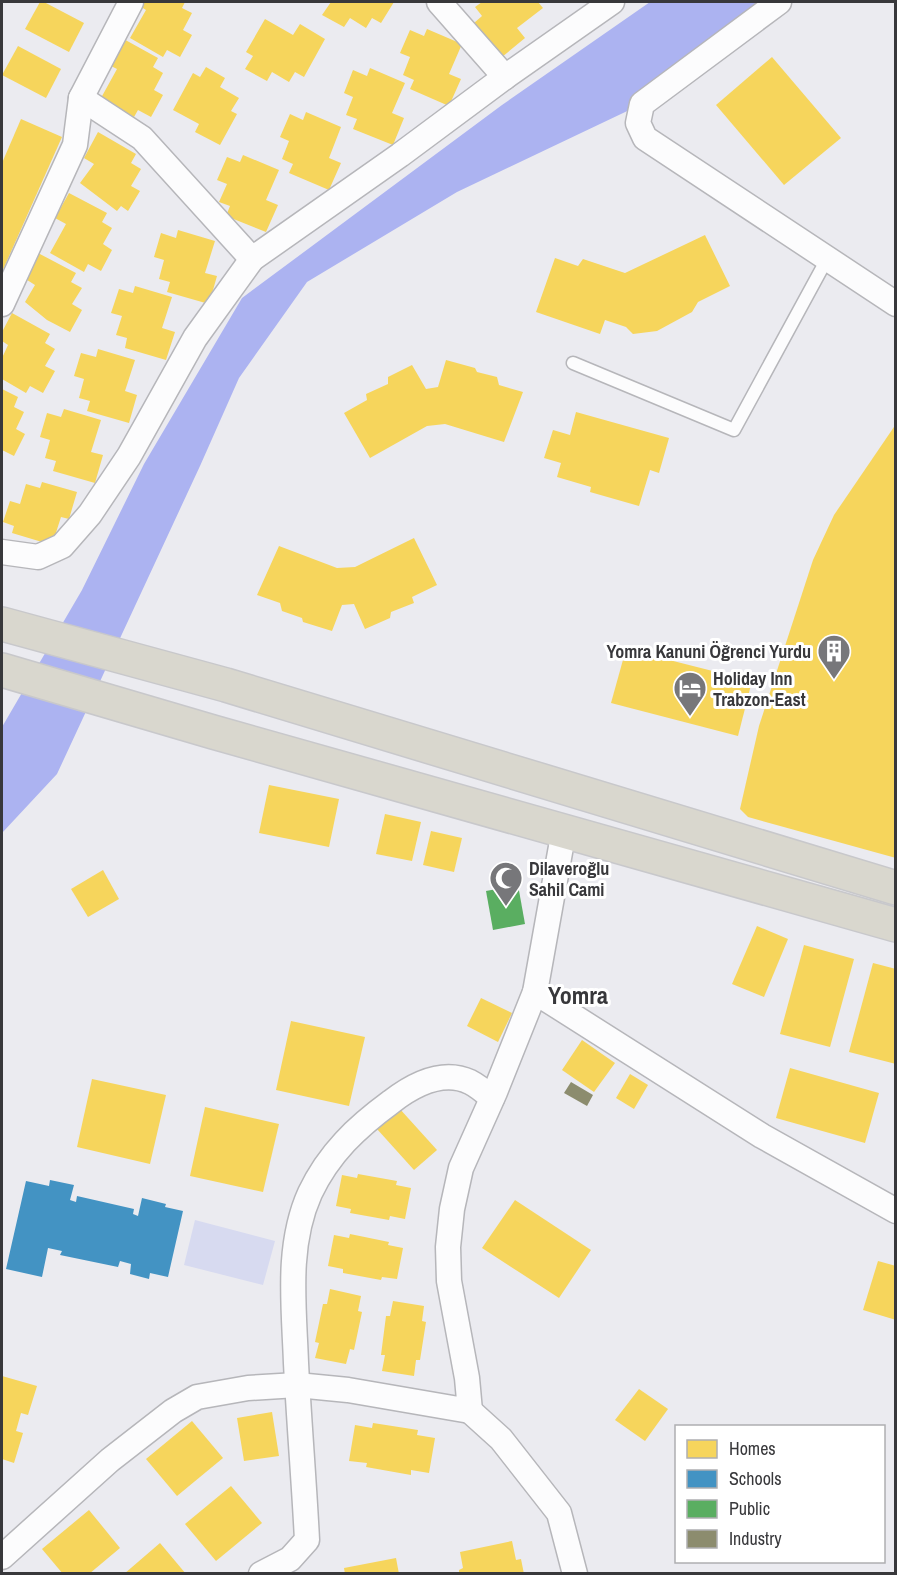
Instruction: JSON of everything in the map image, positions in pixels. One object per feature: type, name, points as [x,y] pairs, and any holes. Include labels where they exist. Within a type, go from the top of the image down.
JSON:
[{"type":"highway","points":[[2,624],[226,685],[896,888]]},
{"type":"highway","points":[[2,670],[896,925]]},
{"type":"street","points":[[2,304],[75,145],[81,98],[131,2]]},
{"type":"street","points":[[439,2],[505,77]]},
{"type":"street","points":[[2,552],[38,557],[62,546],[90,514],[129,456],[195,338],[252,259],[612,2]]},
{"type":"street","points":[[779,2],[642,104],[638,123],[645,138],[896,304]]},
{"type":"street","points":[[81,98],[142,138],[252,259]]},
{"type":"street","points":[[470,1411],[467,1378],[449,1281],[448,1247],[452,1209],[461,1168],[535,992],[564,830]]},
{"type":"street","points":[[535,992],[762,1136],[896,1211]]},
{"type":"street","points":[[261,1574],[290,1559],[307,1540],[297,1385],[294,1247],[311,1191],[337,1150],[359,1125],[401,1094],[428,1080],[451,1076],[471,1082],[492,1098]]},
{"type":"street","points":[[2,1557],[110,1460],[173,1411],[197,1397],[248,1388],[297,1385],[348,1390],[470,1411],[501,1438],[560,1513],[575,1574]]},
{"type":"lane","points":[[573,363],[734,430],[826,258]]},
{"type":"shaded area","points":[[195,1220],[275,1241],[263,1285],[184,1265]]},
{"type":"water","points":[[650,2],[779,2],[642,104],[457,192],[307,282],[239,378],[57,774],[2,833],[2,727],[82,590],[144,464],[242,298],[502,105]]},
{"type":"building: Homes","points":[[40,2],[84,23],[69,52],[25,29]]},
{"type":"building: Homes","points":[[136,2],[185,2],[182,8],[192,13],[183,30],[192,35],[180,57],[167,50],[163,57],[130,38],[146,10]]},
{"type":"building: Homes","points":[[331,2],[394,2],[381,23],[372,18],[366,28],[350,18],[344,27],[322,15]]},
{"type":"building: Homes","points":[[482,2],[538,2],[543,8],[517,28],[525,38],[502,57],[474,23],[482,16],[475,7]]},
{"type":"building: Homes","points":[[265,19],[293,35],[300,24],[325,39],[304,77],[295,72],[289,82],[272,72],[267,81],[245,69],[253,56],[246,52]]},
{"type":"building: Homes","points":[[427,29],[462,44],[449,74],[461,79],[449,106],[410,89],[414,80],[403,75],[410,57],[400,53],[410,30],[424,36]]},
{"type":"building: Homes","points":[[120,37],[158,58],[153,67],[163,73],[154,90],[163,95],[151,117],[138,110],[134,117],[101,98],[117,69],[105,63]]},
{"type":"building: Homes","points":[[18,46],[61,69],[46,98],[2,75]]},
{"type":"building: Homes","points":[[772,57],[841,138],[784,185],[716,105]]},
{"type":"building: Homes","points":[[206,67],[225,78],[220,87],[239,98],[231,111],[237,114],[220,145],[195,132],[199,124],[173,110],[193,73],[200,77]]},
{"type":"building: Homes","points":[[370,68],[405,83],[392,113],[404,118],[393,145],[353,129],[357,119],[346,115],[353,97],[344,93],[353,70],[367,76]]},
{"type":"building: Homes","points":[[306,112],[341,127],[329,158],[341,163],[329,190],[289,173],[293,164],[282,159],[289,141],[280,137],[290,114],[303,120]]},
{"type":"building: Homes","points":[[21,119],[62,137],[2,272],[2,163]]},
{"type":"building: Homes","points":[[98,132],[136,154],[131,163],[141,169],[131,186],[140,191],[128,211],[121,206],[117,211],[80,183],[94,164],[84,158]]},
{"type":"building: Homes","points":[[243,155],[279,170],[266,200],[278,205],[266,232],[226,216],[230,206],[219,202],[227,184],[217,180],[227,157],[240,162]]},
{"type":"building: Homes","points":[[69,193],[107,213],[102,222],[112,228],[103,244],[112,250],[101,271],[88,264],[84,272],[50,253],[66,224],[55,218]]},
{"type":"building: Homes","points":[[178,230],[215,241],[205,273],[217,276],[209,304],[167,292],[170,282],[159,279],[164,260],[154,257],[161,233],[176,238]]},
{"type":"building: Homes","points":[[705,235],[730,286],[698,302],[692,312],[657,331],[633,334],[626,327],[605,320],[600,334],[536,312],[555,258],[578,266],[583,259],[625,273]]},
{"type":"building: Homes","points":[[38,253],[76,273],[71,282],[82,288],[72,304],[82,310],[70,332],[47,320],[25,302],[35,285],[24,278]]},
{"type":"building: Homes","points":[[135,286],[172,297],[162,328],[175,332],[166,360],[125,348],[127,338],[116,335],[122,316],[111,313],[119,289],[133,293]]},
{"type":"building: Homes","points":[[12,313],[50,334],[45,343],[55,349],[45,366],[55,371],[43,393],[30,386],[26,393],[2,379],[2,358],[8,345],[2,341],[2,332]]},
{"type":"building: Homes","points":[[98,349],[135,360],[125,391],[137,395],[129,423],[87,411],[90,401],[79,398],[84,379],[74,376],[81,353],[96,357]]},
{"type":"building: Homes","points":[[446,360],[497,377],[499,385],[523,392],[504,442],[445,424],[427,426],[370,458],[344,413],[367,400],[366,394],[388,384],[388,377],[412,365],[426,389],[438,387]]},
{"type":"building: Homes","points":[[2,389],[18,397],[14,407],[24,412],[16,429],[25,434],[14,456],[2,450]]},
{"type":"building: Homes","points":[[64,409],[101,420],[91,452],[103,455],[95,483],[53,471],[56,461],[45,458],[50,440],[40,437],[47,413],[61,417]]},
{"type":"building: Homes","points":[[576,412],[669,438],[659,473],[650,470],[639,506],[590,492],[591,487],[557,477],[561,463],[544,458],[553,430],[570,435]]},
{"type":"building: Homes","name":"Yomra Kanuni Öğrenci Yurdu","points":[[896,424],[896,858],[748,817],[740,809],[759,726],[813,560],[834,515]]},
{"type":"building: Homes","points":[[42,482],[77,492],[69,519],[61,517],[52,545],[12,533],[14,526],[3,522],[10,501],[20,504],[26,484],[40,488]]},
{"type":"building: Homes","points":[[414,538],[437,585],[412,597],[414,603],[391,612],[390,618],[365,629],[354,604],[342,605],[332,631],[303,622],[302,618],[282,611],[280,603],[257,595],[279,546],[337,568],[355,567]]},
{"type":"building: Homes","points":[[626,649],[752,681],[738,736],[611,703]]},
{"type":"building: Homes","points":[[269,785],[339,799],[329,847],[259,833]]},
{"type":"building: Homes","points":[[385,814],[421,822],[412,861],[376,854]]},
{"type":"building: Homes","points":[[431,831],[462,838],[454,872],[423,865]]},
{"type":"building: Homes","points":[[103,870],[119,899],[88,917],[71,889]]},
{"type":"building: Homes","points":[[757,926],[788,939],[764,997],[732,984]]},
{"type":"building: Homes","points":[[804,945],[854,959],[830,1047],[780,1034]]},
{"type":"building: Homes","points":[[873,963],[896,969],[896,1064],[849,1052]]},
{"type":"building: Homes","points":[[481,998],[512,1013],[498,1042],[467,1026]]},
{"type":"building: Homes","points":[[291,1021],[365,1037],[349,1106],[276,1090]]},
{"type":"building: Homes","points":[[582,1040],[615,1063],[594,1092],[562,1070]]},
{"type":"building: Homes","points":[[790,1068],[879,1093],[865,1143],[776,1118]]},
{"type":"building: Homes","points":[[630,1074],[648,1085],[634,1109],[616,1098]]},
{"type":"building: Homes","points":[[92,1079],[166,1095],[150,1164],[77,1147]]},
{"type":"building: Homes","points":[[205,1107],[279,1124],[263,1192],[190,1176]]},
{"type":"building: Homes","points":[[399,1108],[437,1150],[414,1170],[377,1129]]},
{"type":"building: Homes","points":[[358,1174],[397,1181],[396,1185],[411,1188],[405,1219],[390,1216],[389,1220],[350,1213],[351,1209],[336,1206],[342,1175],[357,1178]]},
{"type":"building: Homes","points":[[515,1200],[591,1250],[559,1298],[482,1248]]},
{"type":"building: Homes","points":[[350,1234],[389,1242],[388,1245],[403,1248],[397,1279],[382,1277],[381,1280],[343,1273],[343,1269],[328,1266],[334,1235],[349,1238]]},
{"type":"building: Homes","points":[[878,1261],[896,1266],[896,1320],[863,1310]]},
{"type":"building: Homes","points":[[330,1289],[361,1296],[358,1311],[362,1312],[354,1350],[350,1349],[346,1364],[315,1358],[319,1343],[315,1342],[323,1304],[327,1304]]},
{"type":"building: Homes","points":[[393,1301],[424,1306],[422,1321],[426,1322],[420,1360],[416,1360],[414,1376],[382,1371],[385,1355],[381,1355],[386,1316],[390,1316]]},
{"type":"building: Homes","points":[[2,1376],[37,1386],[28,1415],[21,1413],[16,1431],[23,1433],[14,1463],[2,1459]]},
{"type":"building: Homes","points":[[639,1389],[668,1409],[645,1441],[615,1420]]},
{"type":"building: Homes","points":[[272,1412],[279,1456],[244,1461],[237,1418]]},
{"type":"building: Homes","points":[[192,1421],[223,1458],[177,1496],[146,1459]]},
{"type":"building: Homes","points":[[373,1423],[418,1430],[417,1435],[435,1438],[429,1473],[411,1470],[411,1475],[366,1467],[367,1463],[349,1461],[355,1425],[372,1428]]},
{"type":"building: Homes","points":[[231,1486],[262,1523],[216,1561],[185,1524]]},
{"type":"building: Homes","points":[[89,1510],[120,1548],[89,1574],[63,1574],[42,1549]]},
{"type":"building: Homes","points":[[512,1541],[516,1560],[521,1559],[524,1574],[459,1574],[459,1570],[463,1568],[460,1552]]},
{"type":"building: Homes","points":[[160,1543],[186,1574],[124,1574]]},
{"type":"building: Homes","points":[[396,1558],[399,1574],[345,1574],[344,1568]]},
{"type":"building: Schools","points":[[50,1180],[74,1185],[70,1200],[76,1202],[77,1196],[134,1209],[133,1214],[138,1216],[142,1198],[183,1211],[168,1277],[150,1273],[149,1279],[130,1274],[131,1264],[120,1261],[118,1267],[60,1255],[62,1251],[48,1248],[42,1277],[6,1269],[26,1181],[49,1186]]},
{"type":"building: Public","name":"Dilaveroğlu Sahil Cami","points":[[518,885],[525,924],[493,930],[486,891]]},
{"type":"building: Industry","points":[[571,1082],[593,1095],[587,1106],[564,1093]]},
{"type":"place","name":"Yomra Kanuni Öğrenci Yurdu","points":[[834,680]]},
{"type":"place","name":"Holiday Inn Trabzon-East","points":[[690,717]]},
{"type":"place","name":"Dilaveroğlu Sahil Cami","points":[[506,907]]},
{"type":"district","name":"Yomra","points":[[578,995]]}]
